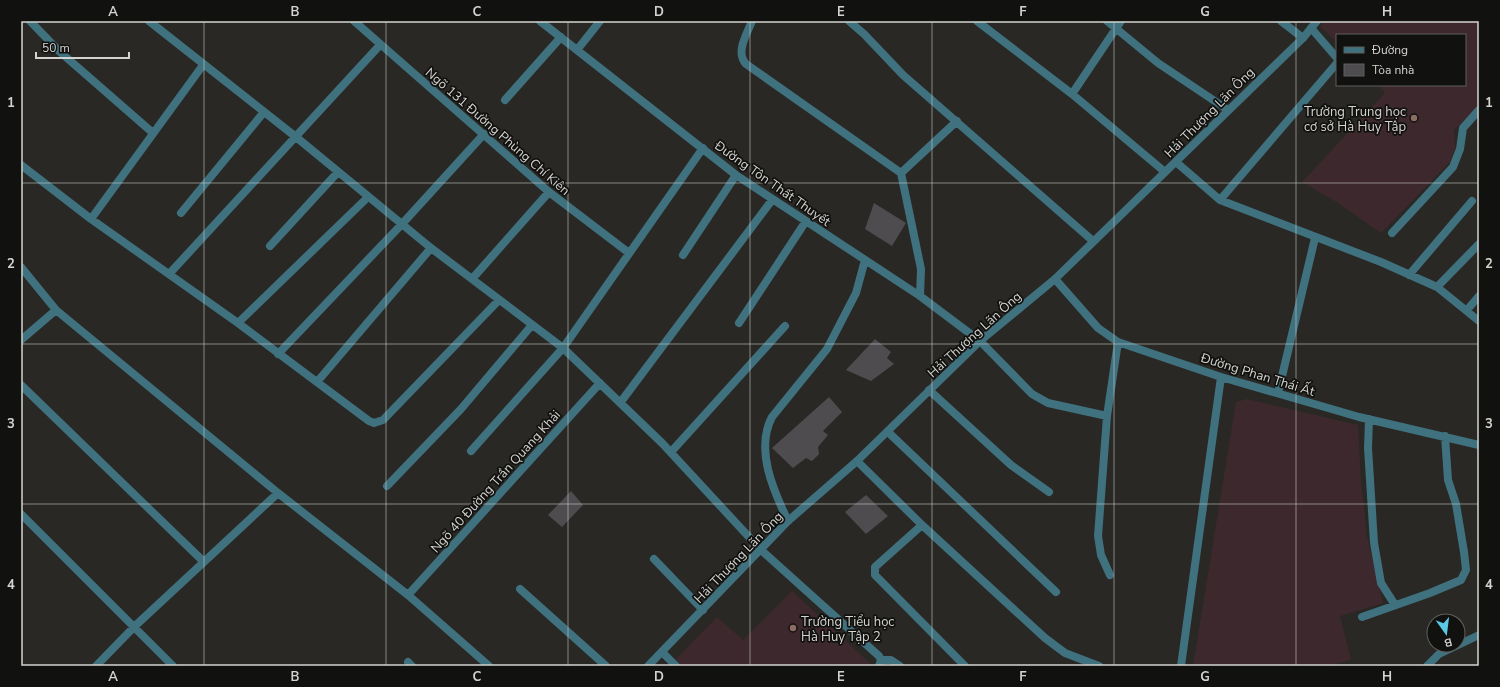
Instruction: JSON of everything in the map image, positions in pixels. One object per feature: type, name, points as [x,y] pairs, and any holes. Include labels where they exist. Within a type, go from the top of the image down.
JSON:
[{"type":"street","points":[[30,21],[59,51],[153,134]]},
{"type":"street","points":[[149,21],[296,137],[430,248],[563,348],[671,452],[761,550],[880,663],[892,660],[900,666]]},
{"type":"street","name":"Ngõ 131 Đường Phùng Chí Kiên","points":[[354,21],[549,192],[629,253]]},
{"type":"street","name":"Đường Tôn Thất Thuyết","points":[[540,21],[736,175],[920,296],[980,341],[1032,394],[1042,401],[1107,416]]},
{"type":"street","points":[[577,50],[600,21]]},
{"type":"street","points":[[752,21],[741,51],[743,61],[901,173],[921,269],[920,296]]},
{"type":"street","points":[[849,21],[864,34],[903,75],[1093,241]]},
{"type":"street","points":[[977,21],[1072,94],[1165,172]]},
{"type":"street","points":[[1107,21],[1168,70],[1228,110]]},
{"type":"street","points":[[1072,94],[1121,21]]},
{"type":"street","points":[[1281,21],[1302,38]]},
{"type":"street","name":"Hải Thượng Lãn Ông","points":[[648,666],[788,521],[857,462],[980,341],[1055,279],[1302,38],[1317,21]]},
{"type":"street","points":[[1311,28],[1336,57]]},
{"type":"street","points":[[505,100],[561,37]]},
{"type":"street","points":[[170,274],[380,45]]},
{"type":"street","points":[[91,219],[203,64]]},
{"type":"street","points":[[1220,200],[1336,64]]},
{"type":"street","points":[[1392,232],[1453,167],[1460,149],[1463,128],[1479,110]]},
{"type":"street","points":[[181,213],[264,112]]},
{"type":"street","points":[[901,173],[957,121]]},
{"type":"street","points":[[278,354],[402,224],[484,134]]},
{"type":"street","points":[[471,451],[563,348],[703,148]]},
{"type":"street","points":[[1176,162],[1220,200],[1437,287],[1467,310],[1479,322]]},
{"type":"street","points":[[21,166],[91,219],[238,323],[369,421],[378,422],[383,420],[498,300]]},
{"type":"street","points":[[270,246],[338,172]]},
{"type":"street","points":[[683,255],[736,175]]},
{"type":"street","points":[[472,279],[549,192]]},
{"type":"street","points":[[238,323],[368,197]]},
{"type":"street","points":[[620,403],[772,200]]},
{"type":"street","points":[[1409,275],[1472,201]]},
{"type":"street","points":[[739,323],[806,221]]},
{"type":"street","points":[[1278,393],[1316,238]]},
{"type":"street","points":[[1437,287],[1479,244]]},
{"type":"street","points":[[317,382],[430,248]]},
{"type":"street","points":[[788,521],[772,485],[765,444],[767,427],[772,417],[827,349],[856,293],[865,260]]},
{"type":"street","points":[[21,267],[56,310],[278,493],[408,595],[489,666]]},
{"type":"street","name":"Đường Phan Thái Ất","points":[[1055,279],[1098,328],[1118,342],[1221,377],[1369,419],[1479,445]]},
{"type":"street","points":[[1467,310],[1479,296]]},
{"type":"street","points":[[21,340],[56,310]]},
{"type":"street","points":[[387,486],[461,409],[532,325]]},
{"type":"street","points":[[671,452],[785,326]]},
{"type":"street","points":[[1110,575],[1101,555],[1098,536],[1107,416],[1118,342]]},
{"type":"street","points":[[1181,666],[1221,377]]},
{"type":"street","name":"Ngõ 40 Đường Trần Quang Khải","points":[[408,595],[600,383]]},
{"type":"street","points":[[21,385],[204,562]]},
{"type":"street","points":[[929,390],[1011,465],[1049,492]]},
{"type":"street","points":[[1369,419],[1368,448],[1374,543],[1381,583],[1395,605]]},
{"type":"street","points":[[888,432],[1056,592]]},
{"type":"street","points":[[1362,617],[1461,580],[1466,570],[1456,504],[1448,480],[1445,436]]},
{"type":"street","points":[[857,462],[922,525],[1045,638],[1076,663],[1099,666]]},
{"type":"street","points":[[96,666],[134,626],[278,493]]},
{"type":"street","points":[[21,514],[173,666]]},
{"type":"street","points":[[922,525],[875,567],[875,575],[966,666]]},
{"type":"street","points":[[654,559],[703,610]]},
{"type":"street","points":[[520,589],[606,666]]},
{"type":"street","points":[[1466,641],[1479,635]]},
{"type":"street","points":[[662,652],[676,666]]},
{"type":"street","points":[[1426,666],[1442,653]]},
{"type":"shaded area","name":"Trường Trung học cơ sở Hà Huy Tập","points":[[1325,21],[1479,21],[1479,106],[1454,130],[1455,148],[1450,162],[1381,233],[1335,201],[1302,182],[1385,93],[1379,86],[1466,86],[1466,34],[1336,34],[1336,42],[1320,26]]},
{"type":"shaded area","points":[[1247,399],[1358,425],[1361,481],[1367,536],[1383,603],[1340,616],[1351,660],[1327,666],[1193,666],[1236,402]]},
{"type":"shaded area","name":"Trường Tiểu học Hà Huy Tập 2","points":[[792,591],[872,665],[681,666],[675,660],[717,617],[743,640]]},
{"type":"building","points":[[874,203],[906,223],[892,246],[865,229]]},
{"type":"building","points":[[875,339],[891,352],[887,358],[894,364],[871,381],[846,370]]},
{"type":"building","points":[[829,397],[842,412],[823,431],[828,435],[818,447],[819,454],[812,461],[806,458],[793,468],[772,448]]},
{"type":"building","points":[[571,491],[583,505],[562,527],[548,515]]},
{"type":"building","points":[[866,495],[888,516],[866,534],[845,512]]},
{"type":"place","name":"Trường Trung học cơ sở Hà Huy Tập","points":[[1414,118]]},
{"type":"place","name":"Trường Tiểu học Hà Huy Tập 2","points":[[793,628]]}]
